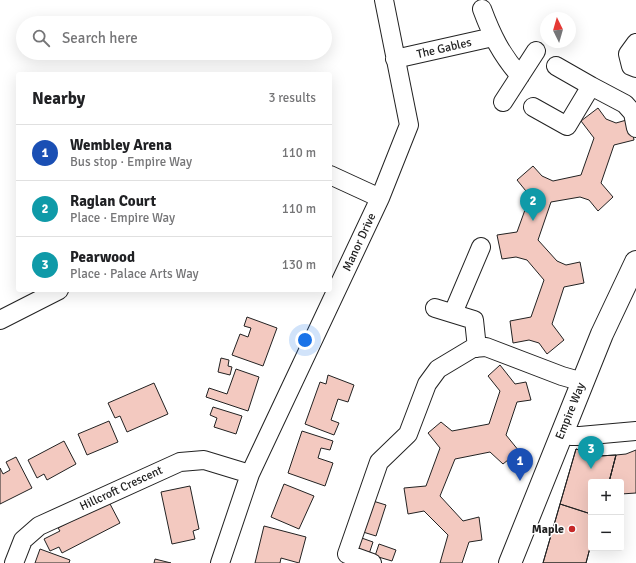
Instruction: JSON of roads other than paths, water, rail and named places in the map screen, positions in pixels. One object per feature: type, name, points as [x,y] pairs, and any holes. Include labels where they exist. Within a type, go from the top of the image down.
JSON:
[{"type":"main road","name":"Empire Way","points":[[510,563],[602,334],[636,262]]},
{"type":"street","name":"Manor Drive","points":[[220,563],[250,474],[380,198],[409,125],[384,0]]},
{"type":"street","points":[[482,9],[493,37],[503,55],[520,76]]},
{"type":"street","name":"The Gables","points":[[395,59],[493,37]]},
{"type":"street","points":[[636,43],[628,54],[631,66],[636,68]]},
{"type":"street","points":[[503,102],[536,51]]},
{"type":"street","points":[[556,66],[625,104],[633,113],[636,128]]},
{"type":"street","points":[[533,107],[567,126],[591,86]]},
{"type":"street","points":[[332,176],[380,198]]},
{"type":"street","points":[[454,313],[481,247]]},
{"type":"street","points":[[0,320],[54,292]]},
{"type":"street","points":[[435,308],[474,320],[477,348]]},
{"type":"street","points":[[372,563],[347,554],[379,462],[408,434],[427,384],[438,369],[472,348],[486,347],[562,376],[583,382]]},
{"type":"street","points":[[562,431],[571,436],[636,431]]},
{"type":"street","name":"Hillcroft Crescent","points":[[14,563],[22,540],[39,526],[180,462],[204,460],[250,474]]},
{"type":"place","name":"Raglan Court","points":[[533,221]]},
{"type":"place","name":"Pearwood","points":[[591,469]]},
{"type":"place","name":"Wembley Arena","points":[[520,481]]},
{"type":"place","name":"Maple","points":[[572,529]]}]
